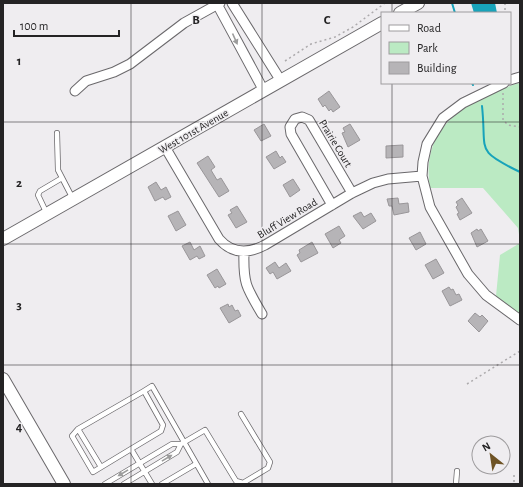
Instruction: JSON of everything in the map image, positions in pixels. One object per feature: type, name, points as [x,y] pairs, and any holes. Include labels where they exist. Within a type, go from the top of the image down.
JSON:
[{"type":"street","points":[[232,3],[281,81]]},
{"type":"street","points":[[402,12],[418,3]]},
{"type":"street","points":[[75,91],[86,81],[114,72],[130,64],[176,28],[218,4],[264,91]]},
{"type":"street","name":"West 101st Avenue","points":[[3,239],[381,24]]},
{"type":"street","points":[[502,84],[468,100],[448,113],[433,132],[424,156],[422,176],[430,207],[468,274],[486,294],[520,320]]},
{"type":"street","name":"Prairie Court","points":[[332,204],[291,134],[290,126],[295,119],[306,118],[311,123],[352,193]]},
{"type":"street","points":[[165,147],[219,238],[226,246],[244,252],[243,273],[246,284],[262,314]]},
{"type":"street","name":"Bluff View Road","points":[[244,252],[254,250],[265,245],[332,204],[381,180],[422,176]]},
{"type":"street","points":[[3,379],[64,484]]},
{"type":"lane","points":[[57,133],[58,170],[73,199]]},
{"type":"lane","points":[[47,214],[38,195],[40,191],[62,178]]},
{"type":"lane","points":[[144,391],[163,425],[161,431],[93,472],[72,436],[78,429],[152,386],[183,443],[208,484]]},
{"type":"lane","points":[[105,484],[172,444],[183,443],[205,430],[236,481],[243,483],[268,468],[270,462],[241,414]]},
{"type":"lane","points":[[78,429],[100,467]]},
{"type":"lane","points":[[124,484],[177,452],[183,443]]},
{"type":"lane","points":[[131,449],[152,484]]},
{"type":"lane","points":[[162,484],[196,464]]},
{"type":"lane","points":[[456,484],[457,471]]},
{"type":"path","points":[[285,61],[311,44],[335,37],[353,27],[385,3]]},
{"type":"path","points":[[506,84],[503,120],[508,125],[520,128]]},
{"type":"path","points":[[467,384],[520,351]]},
{"type":"path","points":[[514,475],[514,484]]},
{"type":"green space","points":[[520,83],[520,241],[518,228],[483,188],[430,188],[429,171],[430,155],[435,141],[442,129],[451,119],[476,101]]},
{"type":"green space","points":[[520,243],[520,314],[496,296],[500,255]]},
{"type":"water","points":[[471,3],[495,3],[497,12],[474,12]]},
{"type":"building","points":[[329,91],[340,107],[333,112],[331,109],[329,111],[325,105],[323,107],[318,99]]},
{"type":"building","points":[[264,124],[271,136],[261,141],[254,130]]},
{"type":"building","points":[[350,124],[360,140],[348,147],[342,133],[345,132],[343,128]]},
{"type":"building","points":[[403,145],[403,157],[386,158],[386,146]]},
{"type":"building","points":[[276,151],[280,158],[282,156],[286,162],[274,169],[266,157]]},
{"type":"building","points":[[208,156],[215,167],[211,170],[217,180],[221,178],[229,191],[219,197],[197,163]]},
{"type":"building","points":[[293,179],[300,190],[290,197],[283,185]]},
{"type":"building","points":[[156,182],[161,190],[166,187],[171,197],[165,200],[163,197],[155,201],[148,187]]},
{"type":"building","points":[[398,198],[399,204],[408,203],[409,212],[394,215],[392,206],[389,206],[387,199]]},
{"type":"building","points":[[462,198],[472,213],[460,220],[457,214],[459,213],[456,207],[458,205],[456,202]]},
{"type":"building","points":[[237,206],[247,222],[236,228],[228,215],[232,213],[230,210]]},
{"type":"building","points":[[178,211],[186,225],[176,231],[168,216]]},
{"type":"building","points":[[361,212],[364,217],[371,213],[376,221],[363,229],[353,216]]},
{"type":"building","points":[[339,226],[345,236],[339,240],[341,243],[333,248],[325,234]]},
{"type":"building","points":[[477,229],[478,231],[481,229],[488,241],[477,247],[471,233]]},
{"type":"building","points":[[420,232],[426,244],[416,250],[409,238]]},
{"type":"building","points":[[190,242],[194,250],[200,246],[205,256],[199,259],[197,256],[190,260],[182,246]]},
{"type":"building","points":[[312,242],[318,253],[301,262],[297,255],[300,253],[299,250]]},
{"type":"building","points":[[436,259],[444,273],[433,279],[425,265]]},
{"type":"building","points":[[275,262],[279,268],[286,263],[291,271],[277,279],[273,272],[270,274],[266,268]]},
{"type":"building","points":[[217,269],[226,284],[219,288],[218,286],[215,288],[207,275]]},
{"type":"building","points":[[449,287],[451,290],[453,289],[456,295],[459,294],[462,300],[450,306],[442,291]]},
{"type":"building","points":[[228,304],[229,307],[232,305],[235,311],[238,310],[241,316],[229,323],[220,308]]},
{"type":"building","points":[[475,313],[480,317],[482,315],[488,321],[479,332],[468,321]]},
{"type":"waterway","points":[[452,3],[455,12]]},
{"type":"waterway","points":[[482,106],[484,141],[489,154],[505,165],[520,172]]}]
